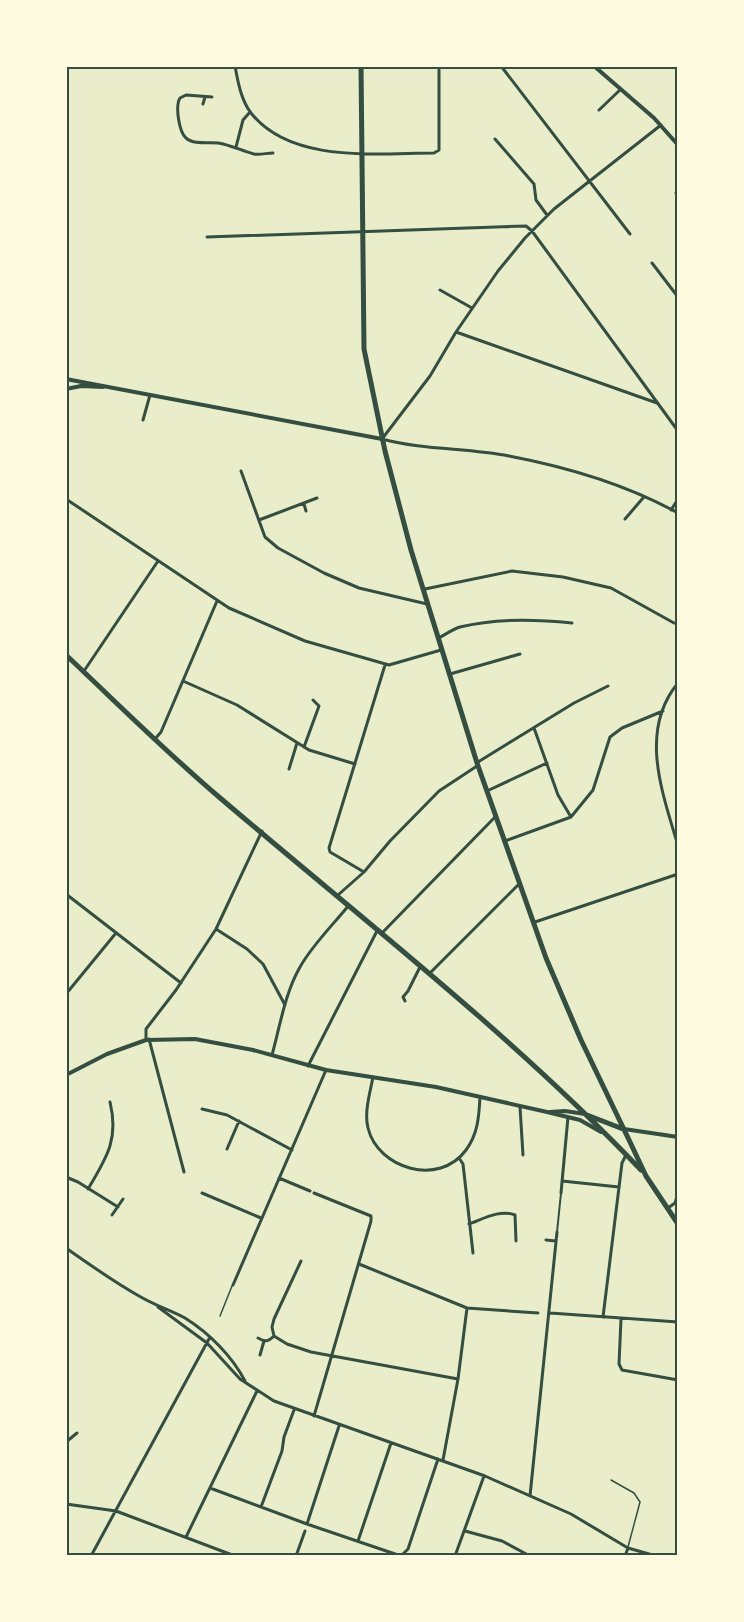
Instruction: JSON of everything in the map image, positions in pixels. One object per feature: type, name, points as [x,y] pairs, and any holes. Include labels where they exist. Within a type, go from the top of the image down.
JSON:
[{"type":"highway","points":[[361,66],[364,349],[382,439],[423,590],[478,764],[553,976],[646,1176],[678,1224]]},
{"type":"highway","points":[[66,655],[211,790],[421,965],[542,1071],[646,1176]]},
{"type":"highway","points":[[586,1114],[624,1130]]},
{"type":"street","points":[[235,66],[241,93],[250,112],[270,131],[301,146],[362,153],[434,153],[440,150],[439,66]]},
{"type":"street","points":[[501,66],[630,234]]},
{"type":"street","points":[[594,66],[661,125],[678,145]]},
{"type":"street","points":[[599,110],[621,89]]},
{"type":"street","points":[[212,98],[183,96],[178,102],[176,107],[184,136],[195,142],[217,143],[255,154],[273,153]]},
{"type":"street","points":[[203,104],[205,97]]},
{"type":"street","points":[[236,147],[243,120],[250,112]]},
{"type":"street","points":[[382,439],[430,376],[472,308],[532,231],[547,215],[661,125]]},
{"type":"street","points":[[495,139],[534,184],[536,200],[547,215]]},
{"type":"street","points":[[207,237],[526,226],[532,231],[678,431]]},
{"type":"street","points":[[652,263],[678,297]]},
{"type":"street","points":[[440,290],[472,308]]},
{"type":"street","points":[[456,332],[657,403]]},
{"type":"street","points":[[66,379],[402,444],[472,451],[527,460],[578,473],[643,497],[678,513]]},
{"type":"street","points":[[66,389],[81,386],[110,387]]},
{"type":"street","points":[[143,420],[150,395]]},
{"type":"street","points":[[241,471],[265,537],[273,545],[324,573],[359,588],[427,604]]},
{"type":"street","points":[[625,519],[643,497]]},
{"type":"street","points":[[259,520],[317,498]]},
{"type":"street","points":[[66,499],[217,601],[249,618],[304,641],[385,664],[441,650]]},
{"type":"street","points":[[671,510],[678,499]]},
{"type":"street","points":[[304,504],[306,511]]},
{"type":"street","points":[[84,672],[158,561]]},
{"type":"street","points":[[423,590],[512,571],[553,576],[611,588],[674,623]]},
{"type":"street","points":[[156,739],[217,601]]},
{"type":"street","points":[[438,638],[458,627],[495,622],[537,619],[572,623]]},
{"type":"street","points":[[449,674],[520,654]]},
{"type":"street","points":[[364,872],[329,850],[385,664]]},
{"type":"street","points":[[183,681],[223,697],[277,728],[304,747],[355,764]]},
{"type":"street","points":[[678,683],[663,711],[657,737],[656,763],[678,846]]},
{"type":"street","points":[[338,895],[364,872],[390,841],[439,791],[573,703],[608,686]]},
{"type":"street","points":[[304,747],[319,706],[313,700]]},
{"type":"street","points":[[505,841],[571,817],[593,790],[610,737],[622,728],[663,711]]},
{"type":"street","points":[[534,728],[558,795],[571,817]]},
{"type":"street","points":[[289,769],[297,743]]},
{"type":"street","points":[[488,791],[546,763]]},
{"type":"street","points":[[308,1066],[380,931],[496,816]]},
{"type":"street","points":[[184,1172],[170,1112],[146,1029],[181,983],[216,929],[262,831]]},
{"type":"street","points":[[533,923],[678,874]]},
{"type":"street","points":[[430,973],[520,883]]},
{"type":"street","points":[[66,894],[181,983]]},
{"type":"street","points":[[272,1055],[285,1005],[300,967],[349,905]]},
{"type":"street","points":[[216,929],[247,949],[263,964],[285,1005]]},
{"type":"street","points":[[66,994],[117,932]]},
{"type":"street","points":[[405,1001],[403,997],[421,965]]},
{"type":"street","points":[[66,1075],[107,1054],[148,1039],[195,1039],[272,1055],[326,1070],[436,1087],[547,1112],[585,1122],[609,1137]]},
{"type":"street","points":[[233,1286],[326,1070]]},
{"type":"street","points":[[373,1077],[366,1115],[367,1126],[371,1138],[383,1154],[403,1167],[424,1170],[443,1167],[459,1158],[466,1151],[477,1130],[480,1097]]},
{"type":"street","points":[[88,1189],[108,1156],[113,1137],[114,1123],[110,1102]]},
{"type":"street","points":[[210,1110],[211,1104]]},
{"type":"street","points":[[520,1107],[520,1136],[523,1155]]},
{"type":"street","points":[[202,1109],[239,1121],[292,1150]]},
{"type":"street","points":[[547,1112],[565,1111],[586,1114]]},
{"type":"street","points":[[530,1496],[568,1117]]},
{"type":"street","points":[[227,1149],[239,1121]]},
{"type":"street","points":[[624,1130],[678,1137]]},
{"type":"street","points":[[230,1143],[236,1146]]},
{"type":"street","points":[[603,1317],[622,1164],[626,1155]]},
{"type":"street","points":[[459,1158],[463,1164],[473,1253]]},
{"type":"street","points":[[66,1177],[118,1207]]},
{"type":"street","points":[[279,1178],[321,1198],[371,1216],[314,1416]]},
{"type":"street","points":[[562,1181],[619,1187]]},
{"type":"street","points":[[202,1193],[261,1218]]},
{"type":"street","points":[[668,1208],[675,1203],[678,1193]]},
{"type":"street","points":[[206,1202],[209,1196]]},
{"type":"street","points":[[112,1215],[123,1199]]},
{"type":"street","points":[[469,1224],[499,1213],[511,1213],[517,1220],[516,1241]]},
{"type":"street","points":[[465,1238],[470,1238]]},
{"type":"street","points":[[546,1240],[556,1241]]},
{"type":"street","points":[[66,1248],[158,1307],[207,1343],[240,1378],[274,1401],[484,1476],[571,1514],[628,1548],[656,1556]]},
{"type":"street","points":[[301,1261],[274,1319],[272,1333],[274,1336],[296,1348],[332,1357],[458,1379]]},
{"type":"street","points":[[232,1264],[239,1268]]},
{"type":"street","points":[[359,1264],[467,1308],[538,1313]]},
{"type":"street","points":[[158,1307],[186,1319],[210,1337],[222,1348],[247,1383]]},
{"type":"street","points":[[443,1460],[458,1379],[467,1308]]},
{"type":"street","points":[[550,1313],[678,1322]]},
{"type":"street","points":[[621,1319],[619,1367],[630,1372],[678,1380]]},
{"type":"street","points":[[258,1338],[269,1341],[274,1336]]},
{"type":"street","points":[[91,1556],[210,1337]]},
{"type":"street","points":[[260,1355],[264,1341]]},
{"type":"street","points":[[186,1537],[257,1391]]},
{"type":"street","points":[[261,1508],[294,1410]]},
{"type":"street","points":[[307,1524],[340,1425]]},
{"type":"street","points":[[66,1442],[77,1433]]},
{"type":"street","points":[[358,1541],[391,1443]]},
{"type":"street","points":[[210,1488],[401,1556],[408,1549],[438,1458]]},
{"type":"street","points":[[455,1556],[484,1476]]},
{"type":"street","points":[[66,1504],[117,1511],[235,1556]]},
{"type":"street","points":[[296,1556],[305,1530]]},
{"type":"street","points":[[465,1531],[502,1541],[530,1556]]},
{"type":"street","points":[[625,1556],[628,1548]]},
{"type":"lane","points":[[220,1316],[233,1286]]},
{"type":"lane","points":[[611,1480],[634,1493],[640,1502],[628,1548]]}]
